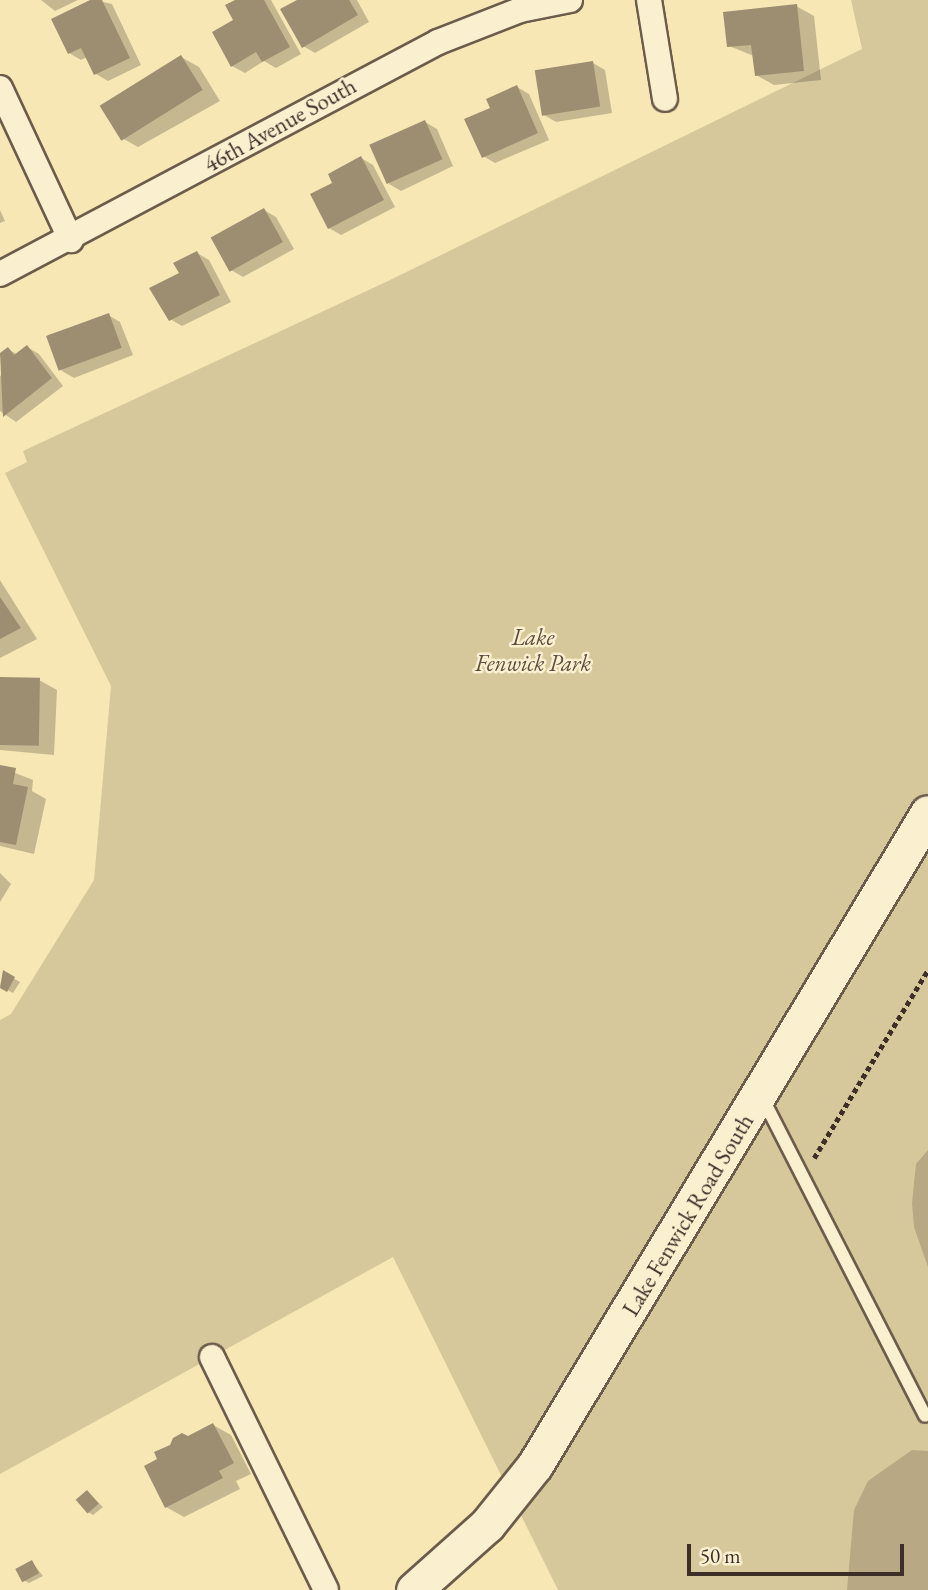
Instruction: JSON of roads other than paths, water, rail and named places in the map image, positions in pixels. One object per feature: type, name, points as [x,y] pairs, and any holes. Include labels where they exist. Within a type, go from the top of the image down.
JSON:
[{"type":"street","name":"46th Avenue South","points":[[0,274],[71,240],[438,42],[520,10],[570,0]]},
{"type":"street","points":[[649,0],[665,99]]},
{"type":"street","points":[[0,88],[71,240]]},
{"type":"street","name":"Lake Fenwick Road South","points":[[414,1590],[487,1525],[535,1465],[928,813]]},
{"type":"street","points":[[212,1357],[326,1590]]},
{"type":"lane","points":[[760,1093],[804,1172],[925,1416]]},
{"type":"park label","name":"Lake Fenwick Park","points":[[533,650]]}]
